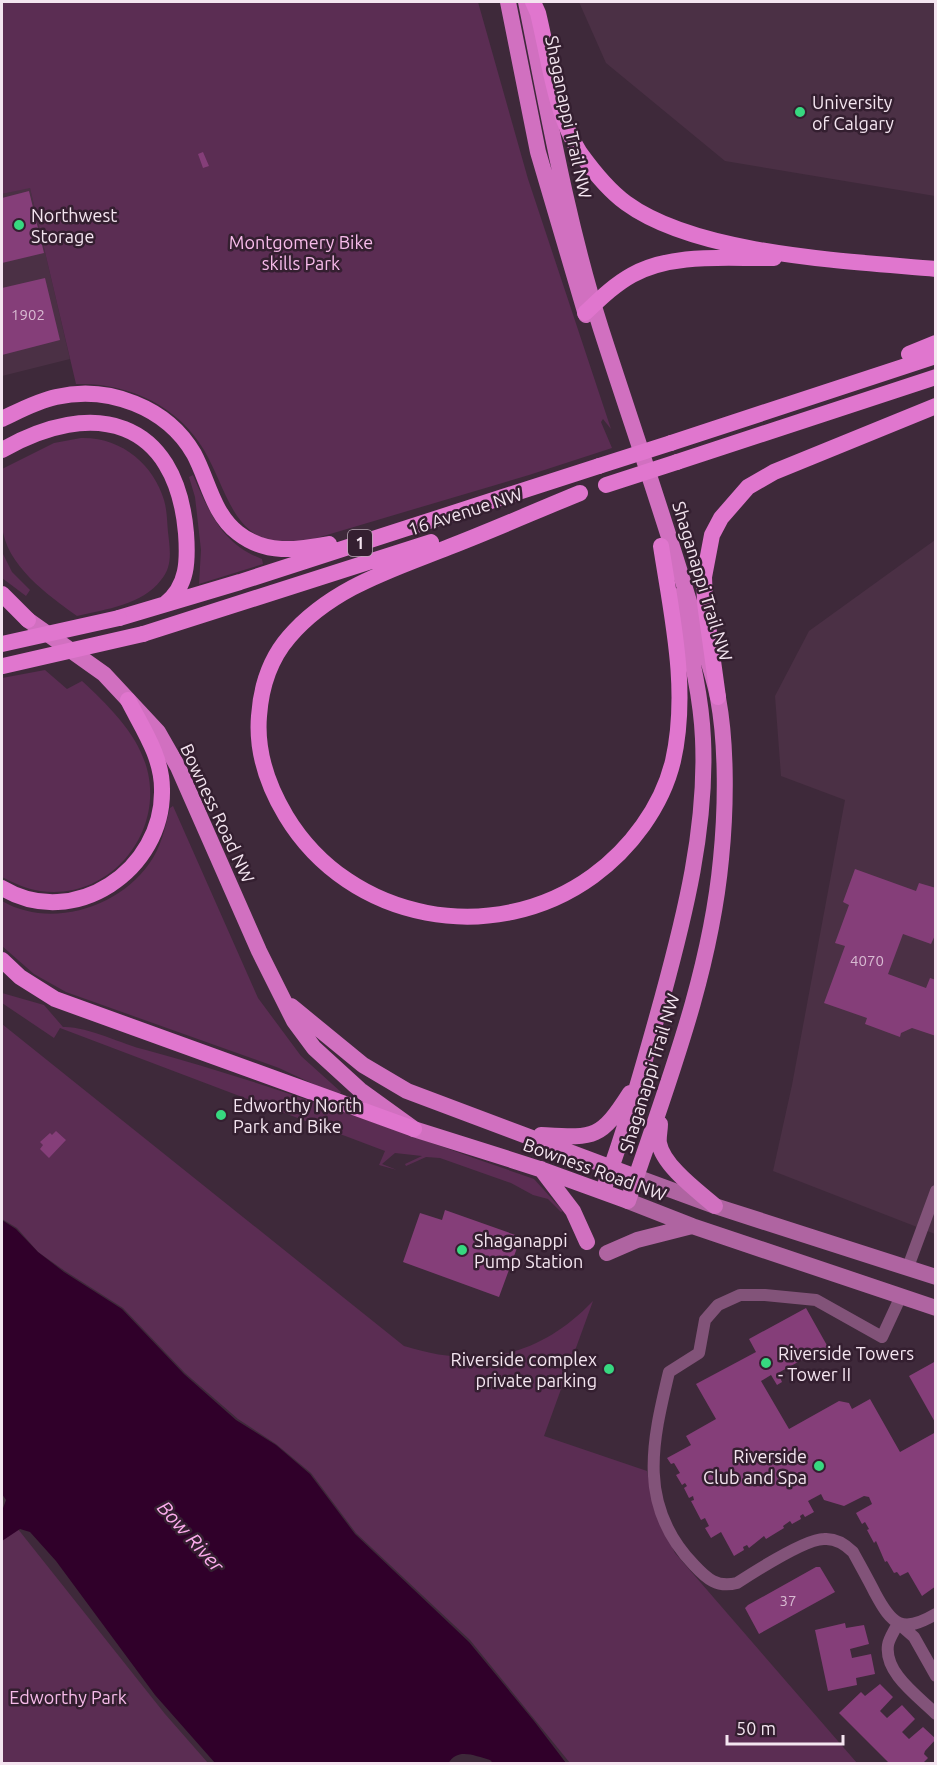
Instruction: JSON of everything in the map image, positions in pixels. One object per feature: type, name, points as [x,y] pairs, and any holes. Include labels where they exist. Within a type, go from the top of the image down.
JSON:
[{"type":"highway","points":[[533,2],[538,13],[563,114],[579,151],[602,182],[626,203],[654,220],[687,234],[808,257],[936,268]]},
{"type":"highway","points":[[590,309],[611,289],[633,274],[663,263],[808,257]]},
{"type":"highway","points":[[776,408],[936,343]]},
{"type":"highway","name":"16 Avenue NW","points":[[2,644],[162,607],[936,356]]},
{"type":"highway","name":"16 Avenue NW","points":[[2,666],[143,634],[936,376]]},
{"type":"highway","points":[[2,419],[41,402],[73,394],[104,395],[140,406],[163,420],[184,440],[227,522],[248,540],[269,548],[298,549],[409,527]]},
{"type":"highway","points":[[718,697],[705,603],[704,577],[712,535],[721,518],[748,487],[774,472],[936,406]]},
{"type":"highway","points":[[2,450],[48,428],[89,421],[121,428],[139,437],[154,450],[165,462],[178,489],[186,539],[186,564],[182,584],[162,607]]},
{"type":"highway","points":[[580,493],[347,589],[310,615],[275,657],[260,699],[258,729],[260,754],[269,782],[280,807],[305,843],[339,875],[357,887],[406,909],[431,915],[456,918],[502,916],[531,908],[567,893],[604,868],[621,853],[653,810],[672,764],[677,738],[678,671],[662,546]]},
{"type":"highway","points":[[2,594],[28,620]]},
{"type":"highway","points":[[2,888],[38,901],[69,901],[83,898],[97,893],[122,878],[142,856],[158,823],[162,786],[157,758],[128,700]]},
{"type":"highway","points":[[2,960],[20,977],[55,999],[414,1129]]},
{"type":"main road","name":"Shaganappi Trail NW","points":[[508,2],[538,152],[671,540],[718,697],[722,741],[723,811],[722,857],[714,918],[702,967],[661,1105],[628,1201]]},
{"type":"main road","name":"Shaganappi Trail NW","points":[[526,2],[590,309],[676,590],[699,696],[703,740],[702,810],[682,925],[642,1075],[603,1191]]},
{"type":"main road","name":"Bowness Road NW","points":[[28,620],[104,674],[158,732],[178,767],[259,951],[294,1021],[314,1048],[360,1090],[414,1129],[540,1168],[692,1226],[936,1308]]},
{"type":"main road","name":"Bowness Road NW","points":[[285,1001],[363,1065],[407,1091],[715,1206],[936,1277]]},
{"type":"main road","points":[[526,1135],[586,1137],[596,1133],[611,1122],[642,1075]]},
{"type":"main road","points":[[661,1105],[659,1144],[666,1158],[685,1181],[715,1206]]},
{"type":"main road","points":[[540,1168],[573,1211],[587,1242]]},
{"type":"main road","points":[[607,1253],[637,1240],[692,1226]]},
{"type":"street","points":[[908,1267],[936,1191]]},
{"type":"street","points":[[901,1296],[882,1337],[816,1300],[765,1294],[740,1295],[718,1305],[705,1320],[699,1353],[669,1372],[652,1456],[656,1496],[661,1513],[677,1544],[709,1580],[721,1585],[737,1582],[813,1541],[830,1539],[846,1545],[853,1552],[884,1611],[914,1637],[936,1676]]},
{"type":"street","points":[[898,1623],[913,1625],[936,1614]]},
{"type":"street","points":[[898,1623],[888,1644],[888,1659],[892,1669],[936,1714]]},
{"type":"shaded area","name":"University of Calgary","points":[[579,2],[935,2],[935,196],[725,161],[606,63]]},
{"type":"shaded area","points":[[30,187],[70,359],[2,376],[2,194]]},
{"type":"shaded area","points":[[935,540],[935,1234],[773,1171],[792,1085],[845,800],[781,776],[775,696],[809,631]]},
{"type":"green space","name":"Montgomery Bike skills Park","points":[[2,2],[478,2],[528,179],[611,429],[603,419],[601,422],[612,448],[310,540],[285,542],[265,539],[250,531],[230,504],[204,450],[180,420],[149,399],[132,392],[95,384],[76,384],[30,188],[2,194]]},
{"type":"green space","points":[[81,438],[110,442],[123,448],[144,465],[153,476],[165,504],[170,558],[165,575],[144,595],[123,605],[77,616],[41,589],[19,566],[5,540],[1,497],[2,469],[54,443]]},
{"type":"green space","points":[[193,475],[218,525],[237,545],[262,559],[263,564],[199,584],[201,550],[195,497],[189,477]]},
{"type":"green space","points":[[2,552],[12,572],[30,590],[26,596],[2,578]]},
{"type":"green space","points":[[45,670],[67,689],[82,681],[103,701],[131,734],[144,759],[148,773],[150,797],[146,820],[138,841],[124,860],[107,875],[87,886],[64,891],[35,890],[2,877],[2,678]]},
{"type":"green space","points":[[173,806],[258,998],[301,1056],[341,1092],[339,1096],[279,1068],[66,992],[34,974],[2,946],[2,901],[21,909],[41,913],[61,913],[102,902],[120,892],[136,879],[153,858],[160,845],[170,808]]},
{"type":"green space","points":[[2,993],[44,1005],[63,1027],[83,1029],[244,1079],[534,1179],[563,1211],[561,1212],[548,1199],[533,1195],[511,1183],[440,1158],[426,1157],[406,1166],[405,1164],[422,1156],[395,1153],[382,1164],[397,1170],[379,1165],[385,1151],[60,1028],[54,1038],[2,1003]]},
{"type":"green space","points":[[2,1024],[404,1346],[457,1357],[506,1354],[551,1335],[593,1301],[544,1436],[647,1471],[655,1512],[675,1553],[857,1763],[570,1763],[470,1640],[356,1533],[311,1473],[276,1444],[238,1419],[185,1373],[123,1308],[38,1252],[17,1228],[2,1219]]},
{"type":"green space","name":"Edworthy Park","points":[[2,1509],[165,1714],[208,1763],[2,1763]]},
{"type":"water","name":"Bow River","points":[[2,1220],[16,1229],[38,1252],[64,1272],[122,1309],[184,1374],[236,1420],[276,1445],[310,1474],[355,1534],[469,1642],[566,1763],[493,1763],[490,1760],[461,1754],[448,1764],[215,1763],[155,1695],[56,1561],[30,1532],[20,1529],[2,1541],[2,1511],[6,1500],[2,1494]]},
{"type":"building","points":[[203,152],[209,166],[203,168],[198,154]]},
{"type":"building","name":"Northwest Storage","points":[[29,191],[44,253],[2,263],[2,198]]},
{"type":"building","points":[[45,278],[60,340],[2,355],[2,288]]},
{"type":"building","points":[[855,869],[916,891],[919,883],[936,888],[936,933],[931,944],[903,934],[888,974],[926,988],[930,978],[936,980],[936,1036],[912,1028],[901,1033],[900,1037],[865,1024],[867,1018],[824,1003],[845,946],[835,943],[849,905],[843,902]]},
{"type":"building","points":[[56,1131],[66,1140],[49,1158],[40,1149],[43,1145],[40,1142]]},
{"type":"building","name":"Shaganappi Pump Station","points":[[445,1210],[521,1237],[499,1297],[403,1262],[420,1213],[442,1220]]},
{"type":"building","name":"Riverside Club and Spa","points":[[806,1308],[829,1349],[821,1353],[820,1350],[778,1373],[782,1382],[777,1385],[771,1375],[761,1381],[789,1429],[839,1401],[849,1403],[852,1409],[870,1399],[900,1452],[936,1432],[936,1586],[922,1596],[908,1572],[900,1576],[897,1572],[894,1573],[887,1561],[885,1562],[865,1522],[862,1524],[856,1513],[872,1504],[869,1497],[864,1496],[844,1506],[824,1500],[821,1494],[808,1501],[814,1512],[805,1517],[803,1514],[800,1516],[801,1519],[792,1524],[790,1521],[783,1526],[784,1528],[766,1539],[764,1536],[749,1548],[747,1545],[743,1547],[744,1550],[734,1556],[721,1532],[711,1538],[705,1528],[709,1526],[705,1518],[701,1520],[691,1501],[694,1500],[693,1496],[689,1498],[684,1488],[687,1486],[685,1483],[682,1485],[676,1475],[680,1473],[674,1463],[671,1464],[667,1458],[691,1445],[686,1436],[716,1419],[696,1384],[756,1352],[749,1339]]},
{"type":"building","points":[[936,1361],[936,1424],[909,1376]]},
{"type":"building","points":[[816,1567],[820,1567],[835,1592],[759,1634],[745,1608]]},
{"type":"building","points":[[845,1623],[846,1628],[864,1625],[869,1644],[850,1649],[852,1658],[871,1654],[875,1674],[856,1678],[857,1685],[828,1691],[815,1630]]},
{"type":"building","points":[[880,1684],[893,1697],[880,1711],[887,1718],[902,1705],[915,1719],[902,1732],[909,1739],[923,1727],[936,1739],[925,1751],[924,1754],[928,1758],[922,1764],[890,1764],[839,1713],[861,1692],[865,1696]]},
{"type":"place","name":"University of Calgary","points":[[800,112]]},
{"type":"place","name":"Northwest Storage","points":[[19,225]]},
{"type":"place","name":"Edworthy North Park and Bike","points":[[221,1115]]},
{"type":"place","name":"Shaganappi Pump Station","points":[[462,1250]]},
{"type":"place","name":"Riverside Towers - Tower II","points":[[766,1363]]},
{"type":"place","name":"Riverside complex private parking","points":[[609,1369]]},
{"type":"place","name":"Riverside Club and Spa","points":[[819,1466]]}]
